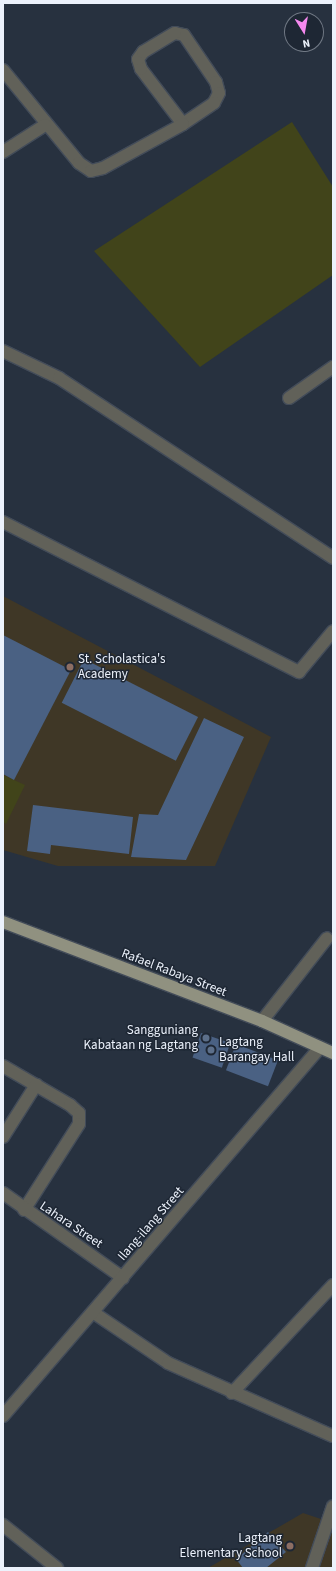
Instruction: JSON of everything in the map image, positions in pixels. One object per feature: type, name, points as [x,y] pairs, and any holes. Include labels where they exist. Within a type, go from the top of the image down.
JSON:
[{"type":"main road","name":"Rafael Rabaya Street","points":[[3,922],[262,1021],[333,1053]]},
{"type":"street","points":[[3,70],[78,163],[91,171],[103,168],[183,124],[214,103],[218,93],[216,82],[184,35],[175,33],[143,52],[138,59],[141,69],[183,124]]},
{"type":"street","points":[[3,152],[46,125]]},
{"type":"street","points":[[3,351],[59,378],[333,558]]},
{"type":"street","points":[[289,398],[333,367]]},
{"type":"street","points":[[3,522],[299,672],[333,630]]},
{"type":"street","points":[[262,1021],[327,938]]},
{"type":"street","name":"Ilang-ilang Street","points":[[3,1416],[94,1313],[320,1048]]},
{"type":"street","points":[[3,1066],[70,1105],[79,1113],[79,1124],[24,1210]]},
{"type":"street","points":[[3,1137],[36,1085]]},
{"type":"street","name":"Lahara Street","points":[[3,1193],[24,1210],[123,1278]]},
{"type":"street","points":[[232,1393],[333,1285]]},
{"type":"street","points":[[94,1313],[168,1362],[232,1393],[333,1436]]},
{"type":"street","points":[[312,1568],[333,1506]]},
{"type":"street","points":[[3,1525],[58,1568]]},
{"type":"shaded area","name":"St. Scholastica's Academy","points":[[3,596],[271,737],[215,866],[58,866],[3,850]]},
{"type":"shaded area","name":"Lagtang Elementary School","points":[[303,1513],[333,1523],[333,1568],[208,1568]]},
{"type":"green space","points":[[292,122],[333,187],[333,275],[200,367],[94,251]]},
{"type":"green space","points":[[3,775],[25,785],[6,824],[3,822]]},
{"type":"building","points":[[3,635],[71,670],[14,780],[3,774]]},
{"type":"building","points":[[84,659],[198,717],[176,761],[62,703]]},
{"type":"building","points":[[204,718],[244,737],[186,860],[131,857],[139,814],[158,815]]},
{"type":"building","points":[[33,805],[133,817],[129,854],[51,845],[50,854],[27,851]]},
{"type":"building","name":"Lagtang Barangay Hall","points":[[201,1033],[230,1043],[222,1068],[193,1058]]},
{"type":"building","points":[[236,1044],[278,1060],[268,1086],[226,1070]]},
{"type":"building","points":[[268,1532],[286,1552],[266,1568],[243,1568],[236,1559]]},
{"type":"place","name":"St. Scholastica's Academy","points":[[70,667]]},
{"type":"place","name":"Sangguniang Kabataan ng Lagtang","points":[[206,1038]]},
{"type":"place","name":"Lagtang Barangay Hall","points":[[211,1050]]},
{"type":"place","name":"Lagtang Elementary School","points":[[290,1546]]}]
